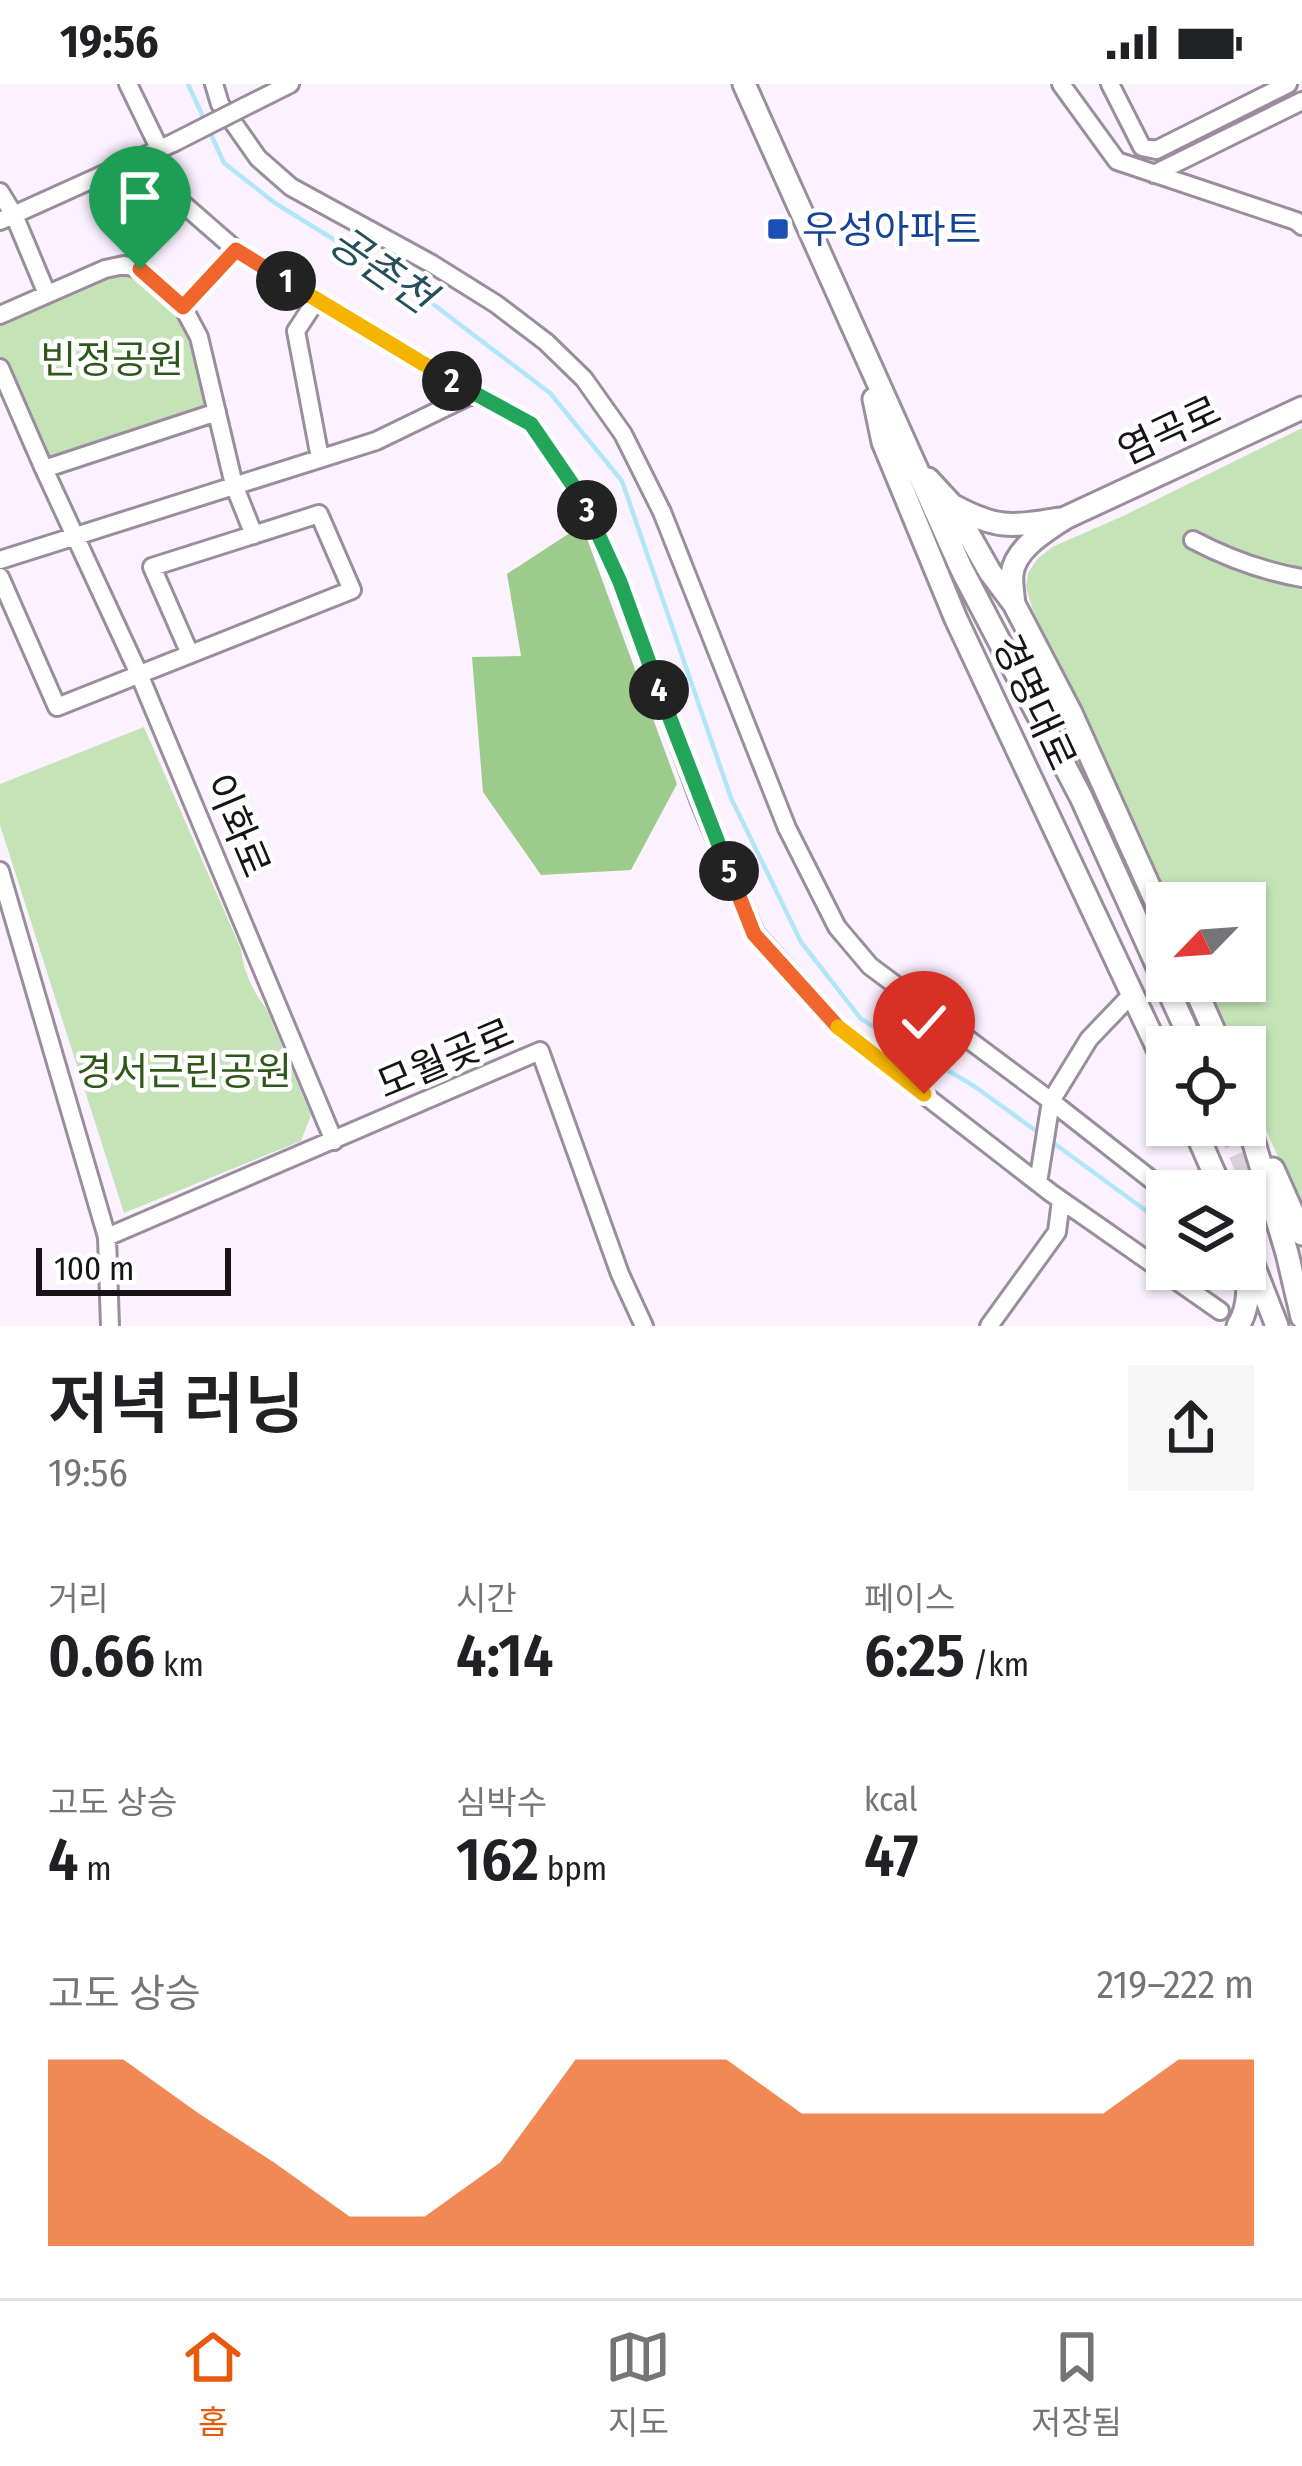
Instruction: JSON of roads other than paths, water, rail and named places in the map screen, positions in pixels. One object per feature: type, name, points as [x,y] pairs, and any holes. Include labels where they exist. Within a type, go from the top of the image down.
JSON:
[{"type":"main road","name":"경명대로","points":[[744,84],[962,569],[1081,796],[1185,1026]]},
{"type":"main road","name":"경명대로","points":[[865,358],[883,442],[956,619],[1151,1026]]},
{"type":"main road","name":"염곡로","points":[[1014,604],[1012,572],[1017,558],[1065,518],[1302,408]]},
{"type":"main road","name":"경명대로","points":[[912,462],[952,505],[1014,604],[1071,713],[1147,882]]},
{"type":"main road","name":"염곡로","points":[[952,505],[981,521],[1012,526],[1065,518]]},
{"type":"main road","points":[[1256,1146],[1302,1318]]},
{"type":"main road","points":[[1262,1146],[1302,1234]]},
{"type":"main road","points":[[1238,1326],[1249,1290]]},
{"type":"main road","points":[[1263,1290],[1277,1326]]},
{"type":"street","points":[[128,84],[166,146]]},
{"type":"street","points":[[214,84],[220,104],[258,158],[291,187],[432,263],[496,304],[584,379],[623,434],[662,512],[788,828],[837,928],[870,966],[1146,1176]]},
{"type":"street","points":[[7,218],[135,162],[290,84]]},
{"type":"street","points":[[1061,84],[1118,161],[1302,226]]},
{"type":"street","points":[[1110,84],[1142,147],[1156,150],[1288,84]]},
{"type":"street","points":[[1154,175],[1302,101]]},
{"type":"street","points":[[135,162],[236,250],[473,394],[531,424],[581,497],[620,582],[754,934],[842,1031],[1039,1177],[1061,1200],[1220,1311]]},
{"type":"street","points":[[0,192],[7,218],[46,295]]},
{"type":"street","points":[[1280,216],[1302,204]]},
{"type":"street","points":[[183,307],[236,250]]},
{"type":"street","points":[[0,315],[106,269],[124,265],[140,269],[183,307],[199,337],[234,485],[254,535]]},
{"type":"street","points":[[317,299],[296,331],[320,458]]},
{"type":"street","name":"이화로","points":[[0,368],[140,674],[334,1141]]},
{"type":"street","points":[[0,560],[376,441],[473,394]]},
{"type":"street","points":[[44,469],[217,412]]},
{"type":"street","points":[[0,578],[57,707],[352,590],[319,514],[152,567],[190,654]]},
{"type":"street","points":[[1193,540],[1229,559],[1302,578]]},
{"type":"street","points":[[0,871],[107,1237],[110,1326]]},
{"type":"street","points":[[1039,1177],[1051,1105],[1089,1039],[1133,993]]},
{"type":"street","name":"모월곶로","points":[[107,1237],[540,1052],[620,1274],[644,1326]]},
{"type":"street","points":[[989,1326],[1057,1232],[1061,1200]]},
{"type":"waterway","name":"공촌천","points":[[188,84],[224,163],[275,203],[412,288],[550,393],[622,481],[731,798],[801,942],[861,1019],[974,1086],[1039,1133]]},
{"type":"waterway","name":"공촌천","points":[[1048,1139],[1146,1211]]},
{"type":"tunnel","points":[[1236,1146],[1273,1235]]},
{"type":"place","name":"우성아파트","points":[[778,229]]},
{"type":"park label","name":"빈정공원","points":[[112,359]]},
{"type":"park label","name":"경서근린공원","points":[[184,1071]]}]
